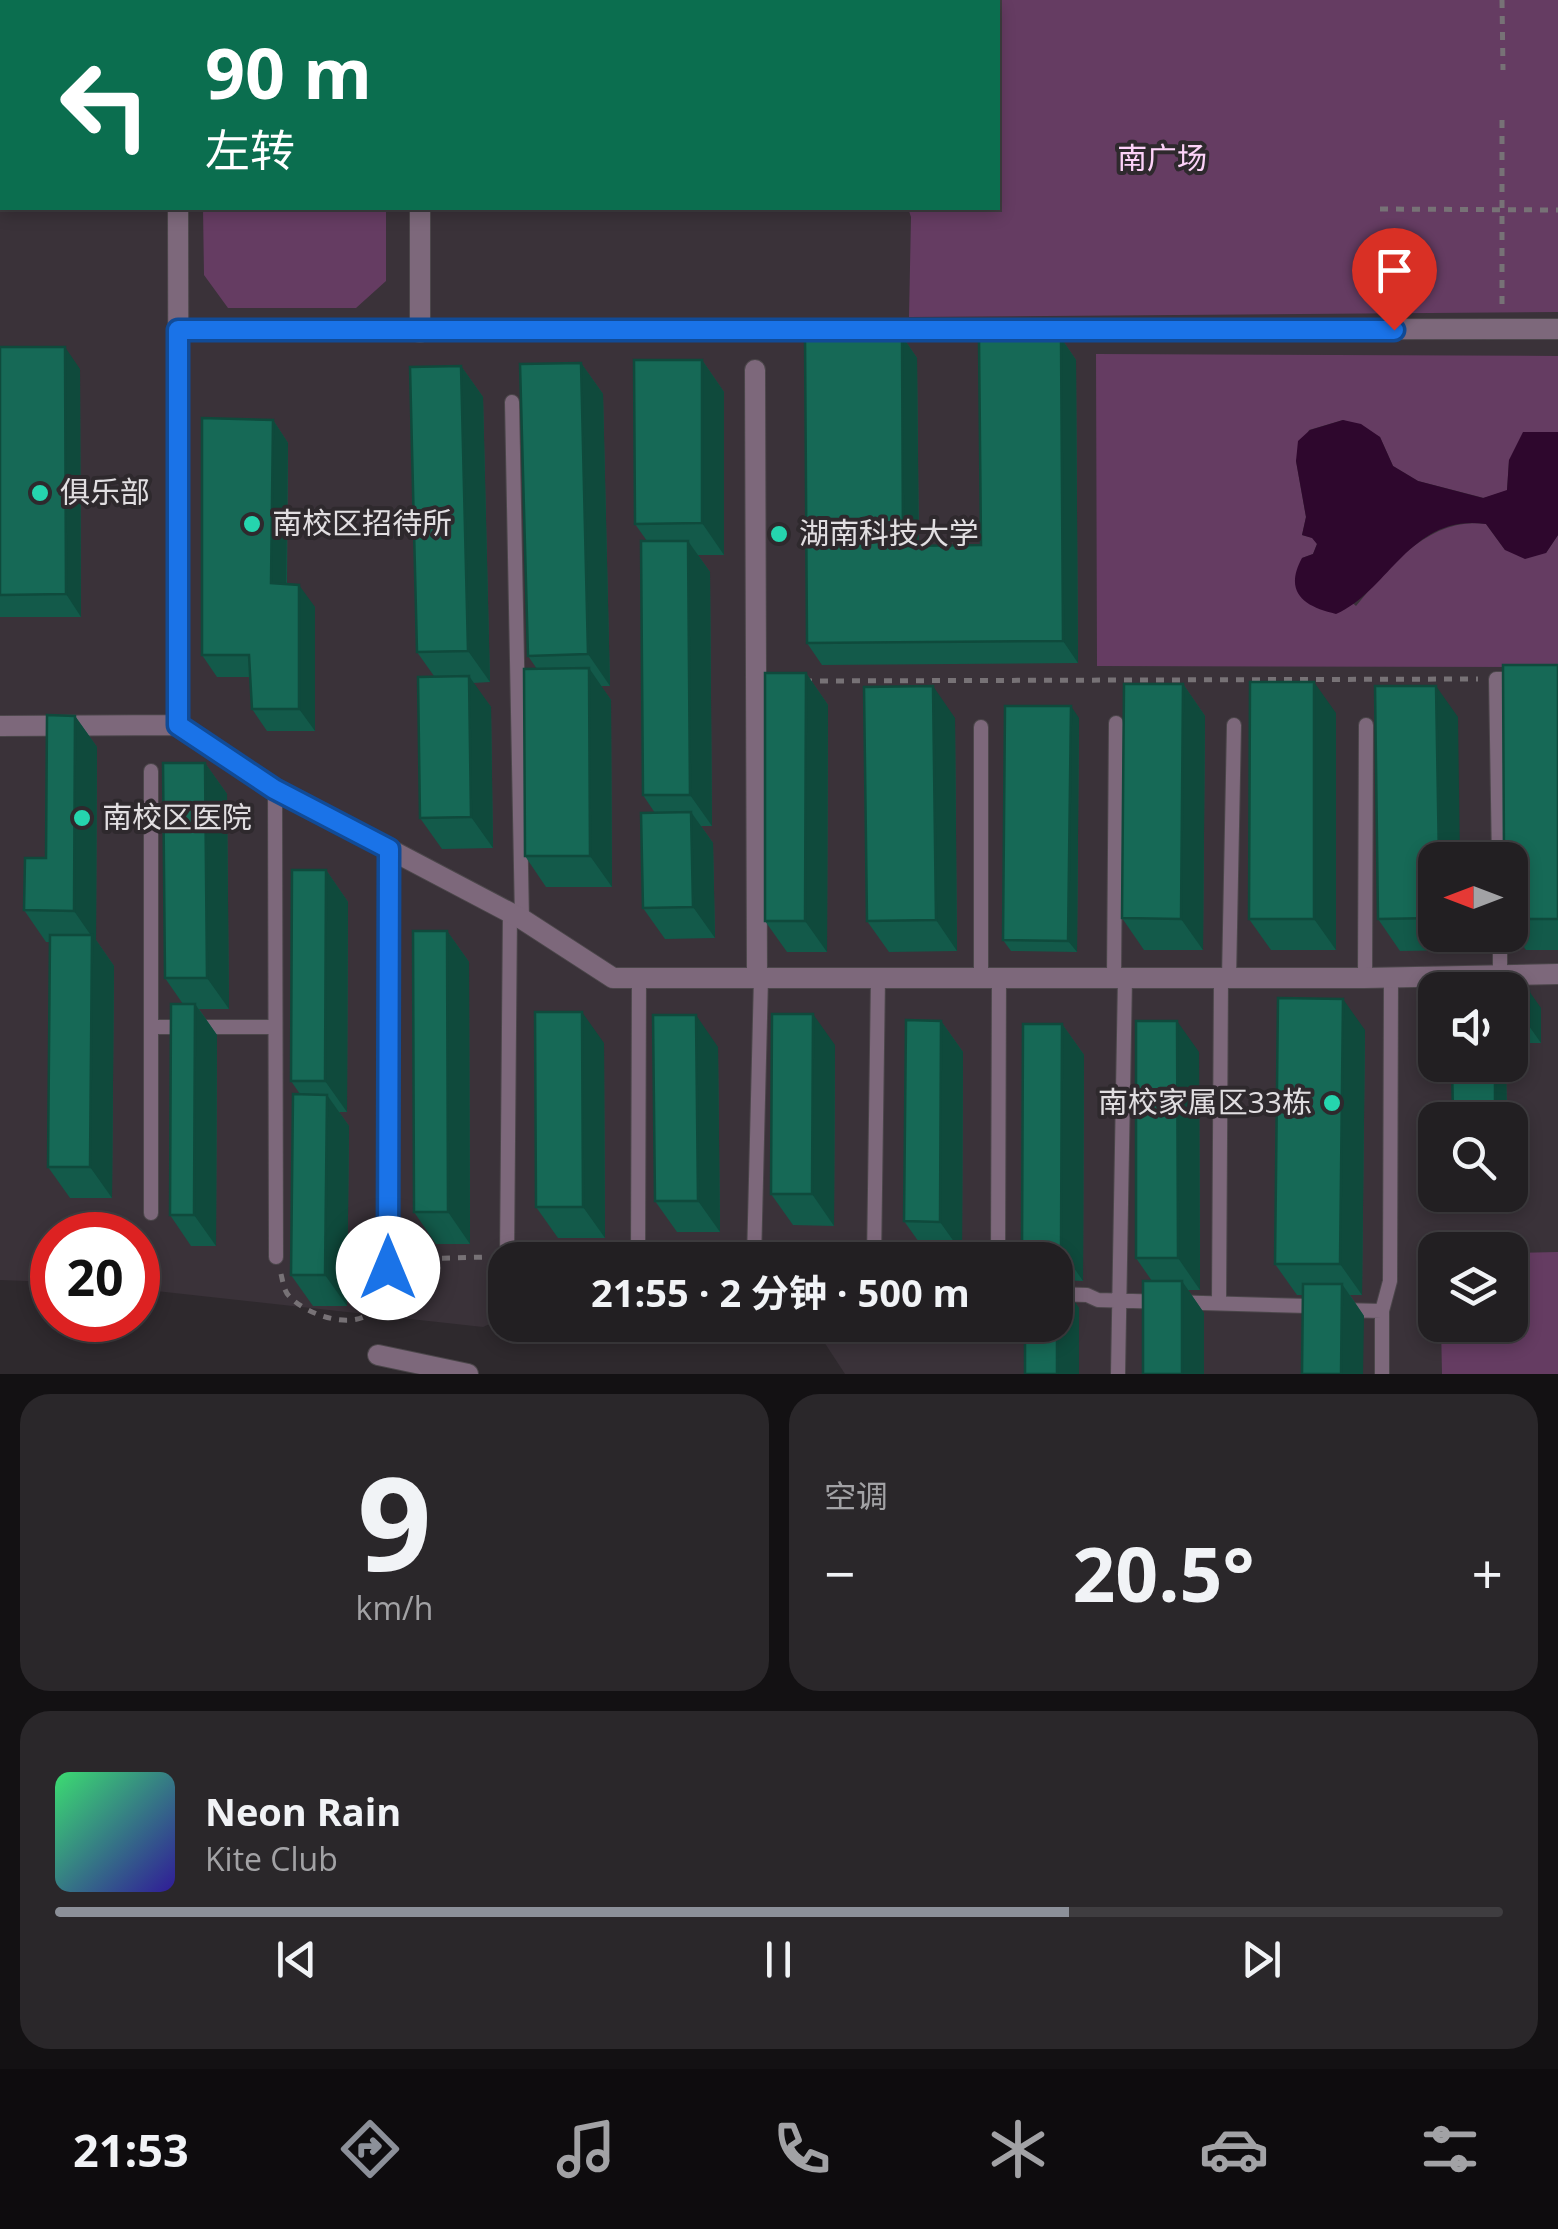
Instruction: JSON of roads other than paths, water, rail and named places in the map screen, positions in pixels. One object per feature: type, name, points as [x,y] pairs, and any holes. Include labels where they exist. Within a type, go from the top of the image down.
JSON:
[{"type":"street","points":[[178,210],[178,725]]},
{"type":"street","points":[[420,210],[420,332]]},
{"type":"street","points":[[178,330],[1558,329]]},
{"type":"street","points":[[755,370],[759,978]]},
{"type":"street","points":[[0,726],[178,725],[274,789],[516,915],[613,978],[1418,977]]},
{"type":"street","points":[[1528,975],[1558,974]]},
{"type":"street","points":[[378,1355],[468,1374]]},
{"type":"lane","points":[[508,1242],[516,915],[512,402]]},
{"type":"lane","points":[[1499,842],[1496,679],[1542,679]]},
{"type":"lane","points":[[1116,722],[1118,1374]]},
{"type":"lane","points":[[1218,1302],[1234,725]]},
{"type":"lane","points":[[1365,978],[1366,725]]},
{"type":"lane","points":[[981,726],[997,1242]]},
{"type":"lane","points":[[151,1212],[152,771]]},
{"type":"lane","points":[[274,789],[276,1257]]},
{"type":"lane","points":[[388,1268],[389,849]]},
{"type":"lane","points":[[1382,1374],[1382,1311],[1390,1280],[1391,977]]},
{"type":"lane","points":[[638,1242],[640,978]]},
{"type":"lane","points":[[754,1242],[759,978]]},
{"type":"lane","points":[[874,1242],[878,978]]},
{"type":"lane","points":[[152,1026],[275,1027]]},
{"type":"lane","points":[[1073,1296],[1382,1311]]},
{"type":"place","name":"俱乐部","points":[[40,493]]},
{"type":"place","name":"南校区招待所","points":[[252,524]]},
{"type":"place","name":"湖南科技大学","points":[[779,534]]},
{"type":"place","name":"南校区医院","points":[[82,818]]},
{"type":"place","name":"南校家属区33栋","points":[[1332,1103]]},
{"type":"park label","name":"南广场","points":[[1162,159]]}]
